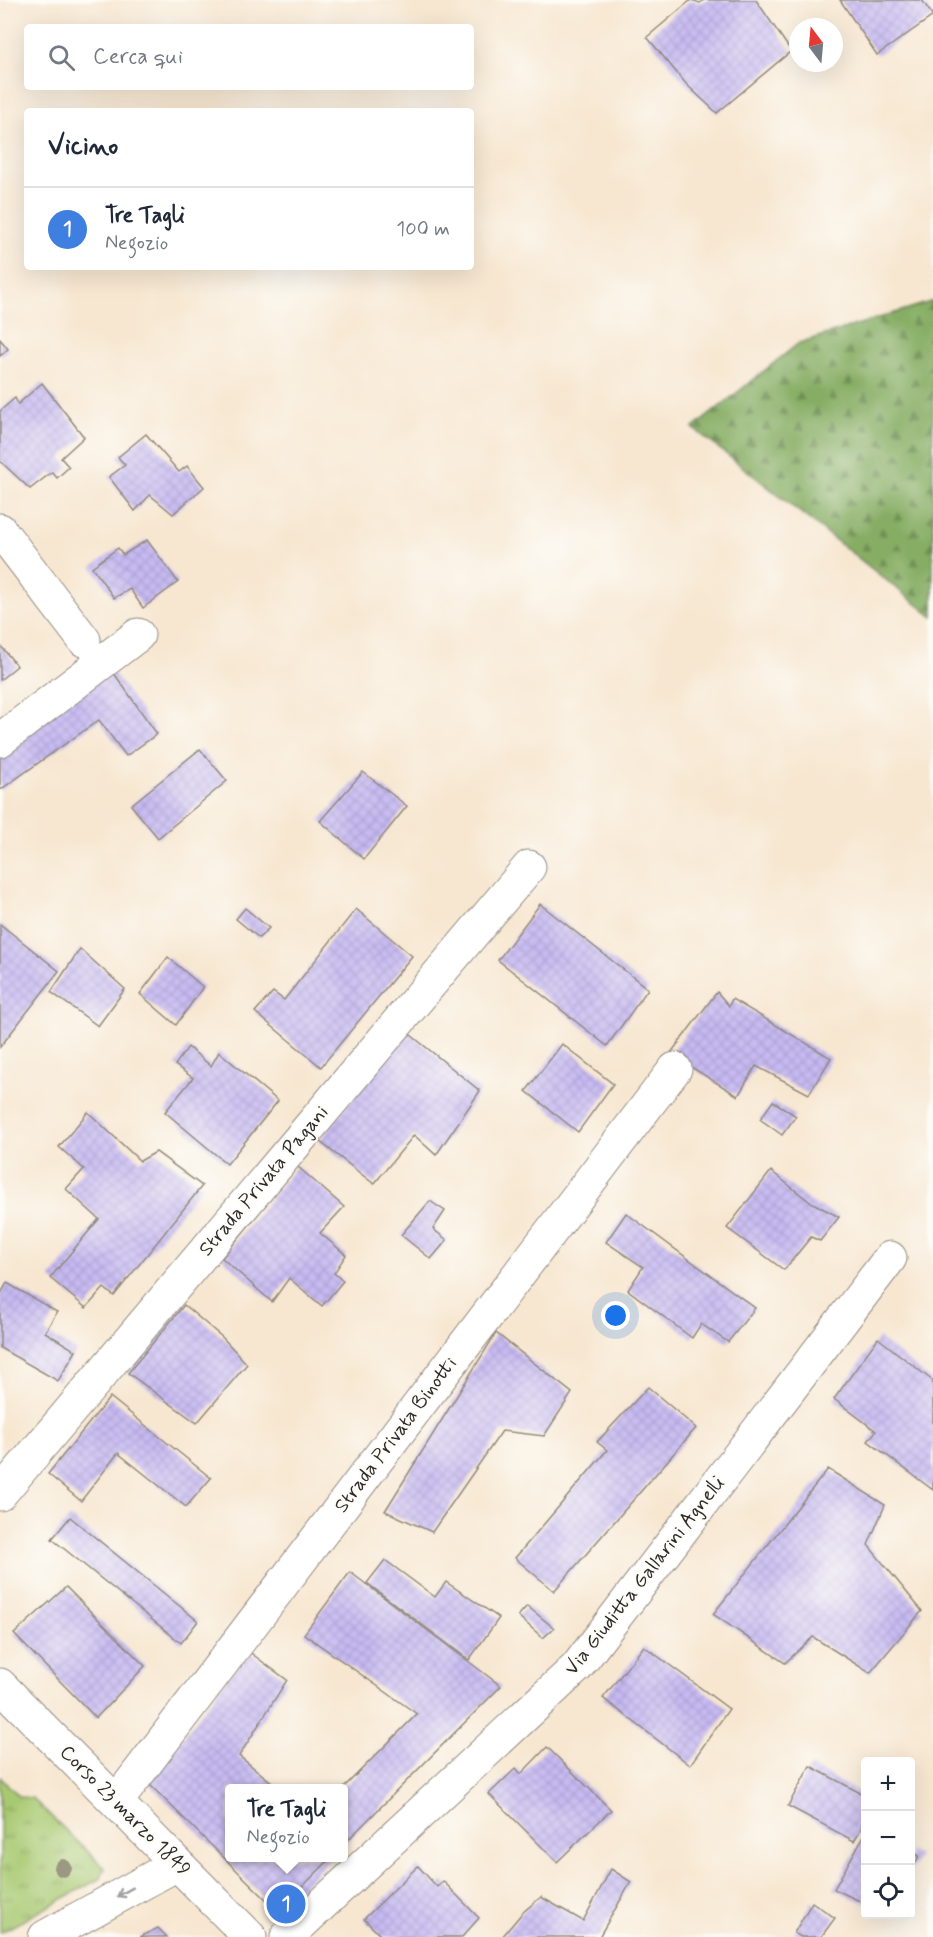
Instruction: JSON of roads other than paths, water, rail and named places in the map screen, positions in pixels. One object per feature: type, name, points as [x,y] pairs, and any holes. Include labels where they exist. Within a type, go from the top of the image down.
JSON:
[{"type":"street","points":[[0,530],[84,640]]},
{"type":"street","points":[[0,740],[138,636]]},
{"type":"street","name":"Strada Privata Pagani","points":[[0,1494],[529,867]]},
{"type":"street","name":"Strada Privata Binotti","points":[[117,1801],[675,1069]]},
{"type":"street","name":"Via Giuditta Gallarini Agnelli","points":[[287,1937],[577,1667],[890,1258]]},
{"type":"street","name":"Corso 23 marzo 1849","points":[[0,1685],[250,1937]]},
{"type":"street","points":[[45,1937],[177,1864]]},
{"type":"place","name":"Tre Tagli","points":[[286,1904]]}]
